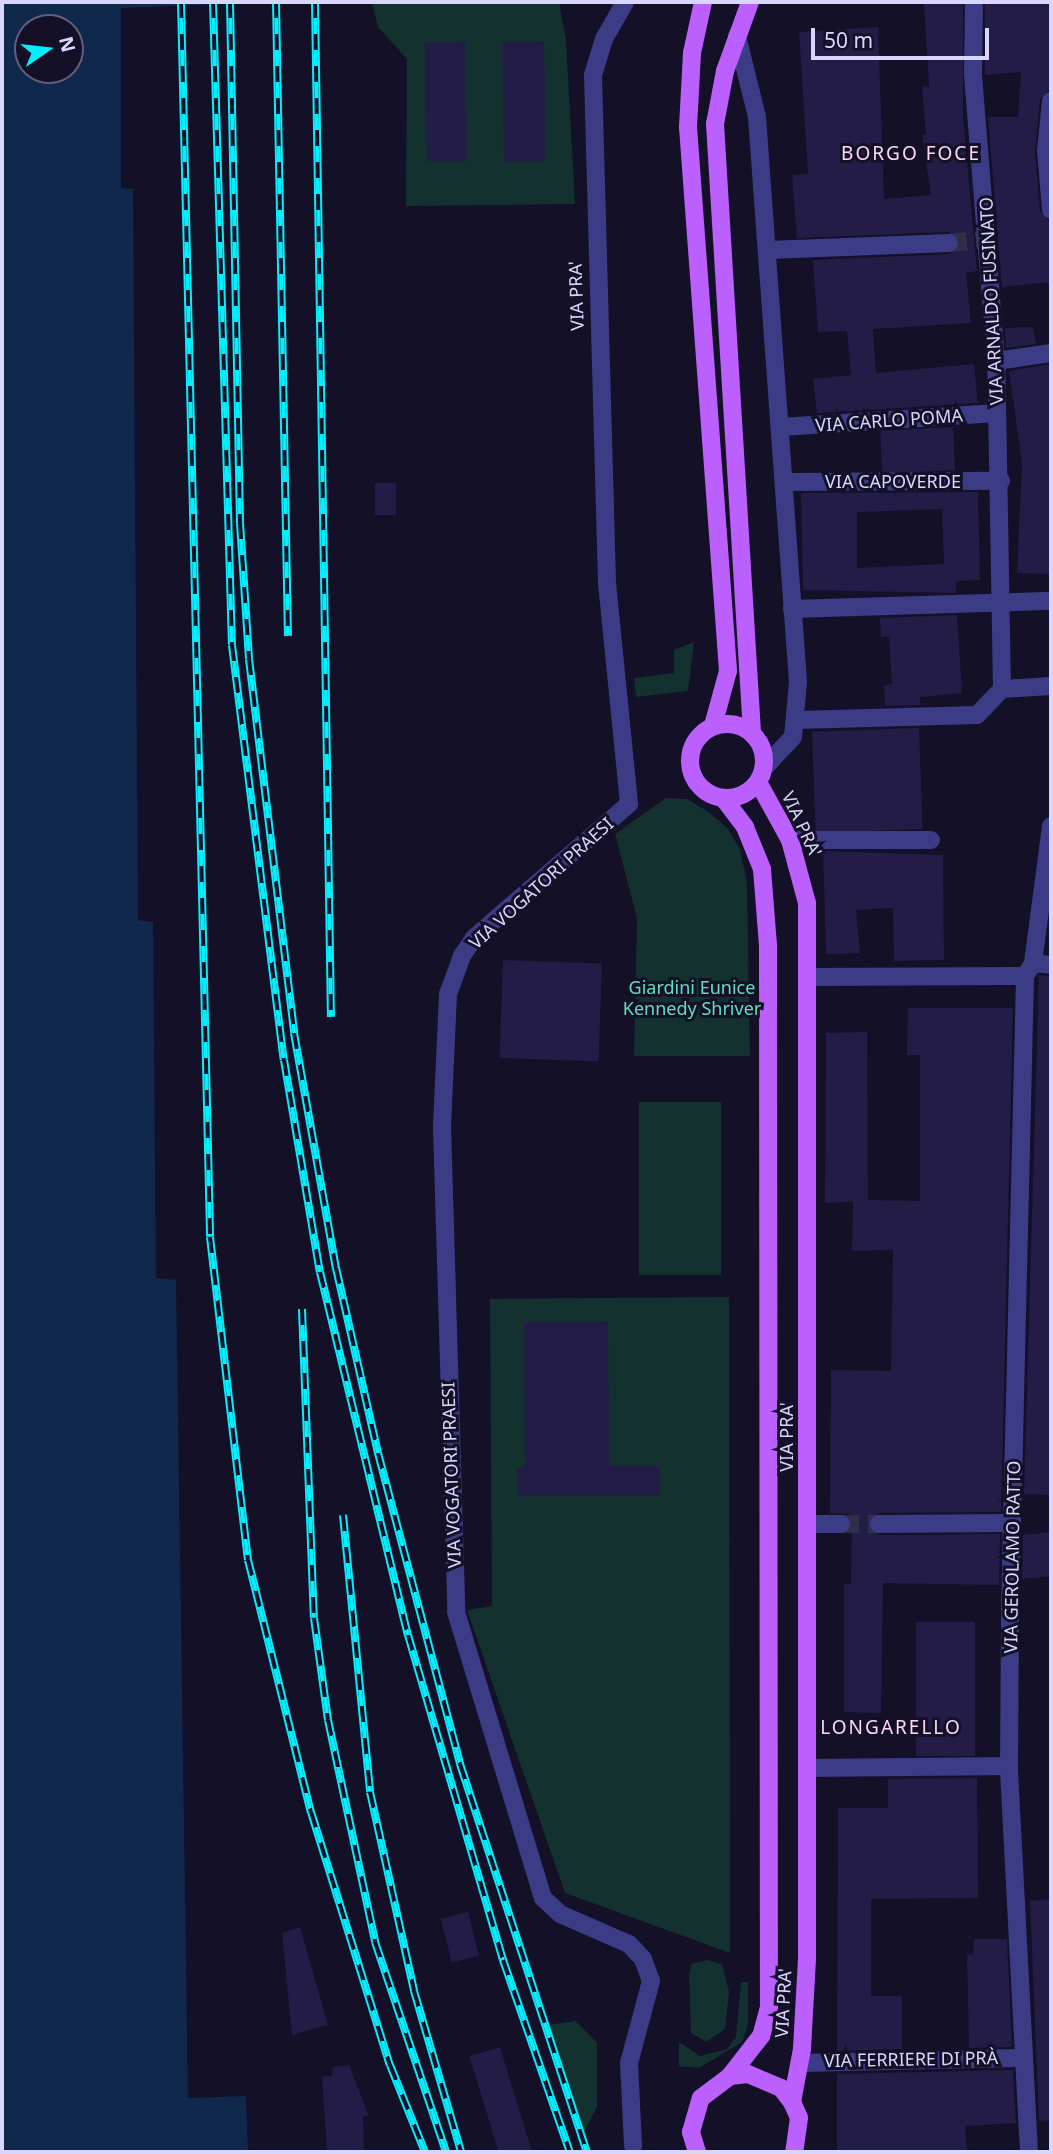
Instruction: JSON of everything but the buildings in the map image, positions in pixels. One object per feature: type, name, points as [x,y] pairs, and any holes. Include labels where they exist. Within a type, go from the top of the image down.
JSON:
[{"type":"main road","points":[[703,2],[692,53],[688,127],[727,661],[713,726]]},
{"type":"main road","points":[[750,2],[737,36],[715,124],[752,733],[762,750],[761,776],[743,795],[724,799],[700,788],[689,762],[698,736],[713,726],[734,724],[752,733]]},
{"type":"main road","name":"VIA PRA'","points":[[761,776],[790,840],[807,903],[807,1768],[801,2063],[792,2102]]},
{"type":"main road","name":"VIA PRA'","points":[[697,2152],[693,2114],[713,2085],[730,2076],[761,2036],[769,2007],[768,934],[762,869],[745,827],[724,799]]},
{"type":"main road","points":[[730,2076],[766,2078],[792,2102],[799,2118],[794,2152]]},
{"type":"street","name":"VIA PRA'","points":[[625,2],[604,39],[593,75],[595,236],[607,583],[629,804]]},
{"type":"street","name":"VIA ARNALDO FUSINATO","points":[[974,2],[973,72],[996,362],[1001,481],[1002,689]]},
{"type":"street","points":[[737,36],[757,117],[785,482],[798,720],[793,737],[761,776]]},
{"type":"street","points":[[1051,101],[1046,150],[1051,210]]},
{"type":"street","points":[[768,250],[949,243]]},
{"type":"street","points":[[996,362],[1051,353]]},
{"type":"street","name":"VIA CARLO POMA","points":[[781,427],[997,413]]},
{"type":"street","name":"VIA CAPOVERDE","points":[[785,482],[1001,481]]},
{"type":"street","points":[[792,609],[1051,601]]},
{"type":"street","points":[[798,720],[977,715],[1002,689],[1051,686]]},
{"type":"street","name":"VIA VOGATORI PRAESI","points":[[629,804],[474,938],[462,956],[448,994],[442,1127],[456,1612],[542,1898],[560,1914],[629,1944],[643,1959],[651,1981],[629,2063],[633,2146]]},
{"type":"street","name":"VIA GEROLAMO RATTO","points":[[1029,2152],[1021,2058],[1009,1766],[1012,1523],[1029,970],[1051,826]]},
{"type":"street","points":[[790,840],[931,839]]},
{"type":"street","points":[[807,977],[1029,970],[1051,965]]},
{"type":"street","points":[[878,1524],[1012,1523]]},
{"type":"street","points":[[807,1524],[841,1524]]},
{"type":"street","points":[[807,1768],[1009,1766]]},
{"type":"street","name":"VIA FERRIERE DI PRÀ","points":[[801,2063],[1021,2058]]},
{"type":"green space","points":[[372,2],[559,2],[566,40],[575,204],[406,206],[407,59],[378,27]]},
{"type":"green space","points":[[694,642],[688,691],[636,697],[634,678],[674,673],[674,650]]},
{"type":"green space","name":"Giardini Eunice Kennedy Shriver","points":[[666,798],[687,799],[709,812],[728,829],[740,849],[747,883],[750,1056],[634,1056],[637,918],[615,834]]},
{"type":"green space","points":[[639,1102],[721,1102],[721,1275],[639,1275]]},
{"type":"green space","points":[[729,1297],[730,1953],[565,1893],[467,1610],[492,1606],[490,1299]]},
{"type":"green space","points":[[707,1960],[722,1964],[729,1992],[725,2029],[706,2042],[691,2033],[689,1974],[691,1964]]},
{"type":"green space","points":[[741,1982],[748,1982],[748,2024],[742,2042],[699,2068],[679,2066],[679,2042],[700,2056],[727,2049],[736,2037]]},
{"type":"green space","points":[[576,2021],[597,2043],[597,2107],[584,2132],[547,2025]]},
{"type":"water","points":[[2,2],[268,2],[121,8],[121,188],[133,189],[138,920],[153,922],[156,1278],[176,1280],[188,2098],[246,2096],[248,2152],[2,2152]]},
{"type":"tunnel","points":[[949,243],[990,239]]},
{"type":"tunnel","points":[[841,1524],[879,1524]]},
{"type":"railway","points":[[181,2],[210,1237],[248,1560],[311,1812],[390,2065],[425,2152]]},
{"type":"railway","points":[[213,2],[232,645],[284,1060],[320,1272],[408,1635],[503,1960],[570,2152]]},
{"type":"railway","points":[[230,2],[240,523],[249,659],[294,1033],[336,1268],[378,1453],[460,1764],[587,2152]]},
{"type":"railway","points":[[276,2],[288,636]]},
{"type":"railway","points":[[315,2],[331,1017]]},
{"type":"railway","points":[[302,1309],[314,1618],[328,1720],[375,1942],[446,2152]]},
{"type":"railway","points":[[343,1515],[370,1792],[414,1991],[461,2152]]},
{"type":"district","name":"BORGO FOCE","points":[[911,154]]},
{"type":"district","name":"LONGARELLO","points":[[891,1728]]}]
